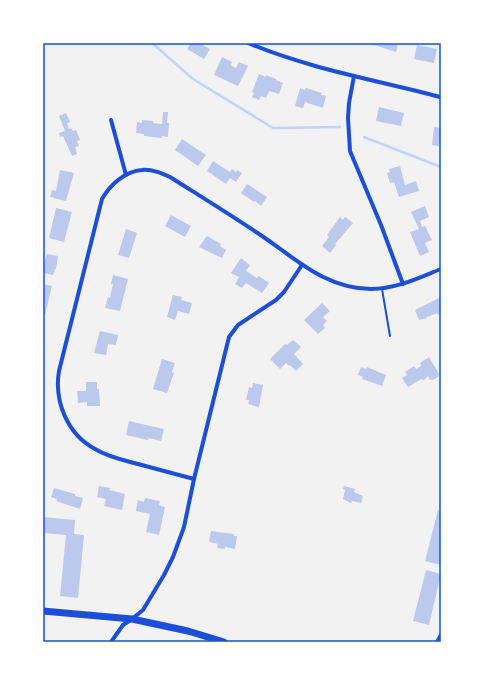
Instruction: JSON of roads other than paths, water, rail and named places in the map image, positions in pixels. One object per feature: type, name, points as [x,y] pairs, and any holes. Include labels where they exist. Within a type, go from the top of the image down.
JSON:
[{"type":"highway","points":[[43,611],[68,612],[132,619],[188,631],[224,642]]},
{"type":"street","points":[[248,43],[294,60],[440,96]]},
{"type":"street","points":[[354,76],[348,118],[350,151],[381,225],[403,284]]},
{"type":"street","points":[[111,120],[126,175]]},
{"type":"street","points":[[194,479],[109,456],[94,449],[77,436],[66,420],[60,402],[58,389],[59,371],[102,199],[112,185],[126,175],[142,170],[160,172],[262,236],[313,272],[337,283],[352,287],[382,289],[403,284],[441,269]]},
{"type":"street","points":[[110,642],[123,624],[143,610],[173,557],[184,527],[194,479],[229,337],[238,325],[276,300],[284,292],[302,265]]},
{"type":"street","points":[[437,642],[441,635]]},
{"type":"lane","points":[[382,289],[390,336]]},
{"type":"waterway","points":[[152,43],[193,79],[273,128],[340,127]]},
{"type":"waterway","points":[[364,137],[441,167]]}]
